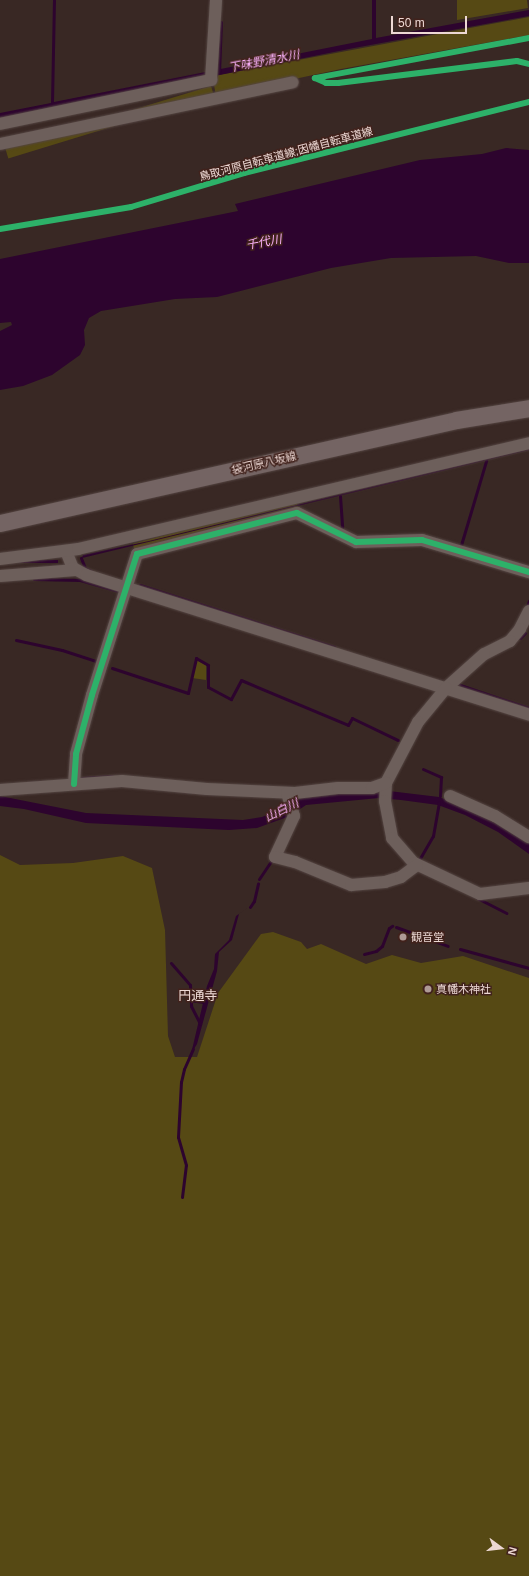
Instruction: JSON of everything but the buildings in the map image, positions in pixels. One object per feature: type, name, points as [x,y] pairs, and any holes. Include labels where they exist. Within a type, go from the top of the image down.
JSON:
[{"type":"main road","name":"袋河原八坂線","points":[[0,523],[456,420],[529,408]]},
{"type":"street","points":[[0,124],[211,80],[216,0]]},
{"type":"street","points":[[0,144],[293,82]]},
{"type":"street","points":[[0,559],[66,551],[529,443]]},
{"type":"street","points":[[74,784],[76,754],[92,695],[137,554],[297,513],[356,542],[422,540],[529,572]]},
{"type":"street","points":[[66,551],[71,566],[76,570],[126,588],[529,715]]},
{"type":"street","points":[[0,576],[76,570]]},
{"type":"street","points":[[529,611],[525,630],[510,641],[484,654],[446,688],[418,722],[386,785],[385,801],[392,838],[417,865],[480,894],[529,888]]},
{"type":"street","points":[[0,790],[122,781],[207,789],[286,793],[372,788],[386,785]]},
{"type":"street","points":[[286,793],[294,816],[276,857],[295,862],[351,885],[385,882],[401,877],[417,865]]},
{"type":"street","points":[[450,796],[495,816],[529,837]]},
{"type":"shaded area","points":[[457,0],[527,0],[528,8],[457,20]]},
{"type":"shaded area","points":[[529,17],[529,35],[341,69],[216,96],[214,85],[218,75]]},
{"type":"shaded area","points":[[211,86],[214,96],[8,158],[5,149]]},
{"type":"shaded area","points":[[296,500],[299,511],[136,554],[133,544]]},
{"type":"shaded area","points":[[196,660],[206,665],[206,680],[192,678]]},
{"type":"shaded area","points":[[0,855],[20,865],[73,863],[123,856],[152,868],[165,930],[168,1036],[175,1057],[197,1057],[218,993],[261,934],[273,932],[301,942],[307,949],[321,944],[366,964],[392,955],[421,963],[463,956],[529,978],[529,1576],[0,1576]]},
{"type":"water","name":"下味野清水川","points":[[53,0],[56,0],[54,102],[372,39],[372,0],[376,0],[376,38],[529,10],[529,16],[354,48],[0,119],[0,113],[51,103]]},
{"type":"water","name":"千代川","points":[[506,148],[529,150],[529,263],[509,263],[476,256],[391,258],[331,268],[217,297],[175,299],[101,311],[89,318],[84,330],[85,345],[80,355],[52,375],[23,386],[0,390],[0,331],[12,325],[11,322],[0,323],[0,259],[238,211],[235,204],[420,160],[482,154]]},
{"type":"water","points":[[529,448],[529,450],[82,558],[83,555],[149,541]]},
{"type":"water","points":[[0,560],[58,560],[58,563],[0,563]]},
{"type":"water","name":"山白川","points":[[389,791],[439,797],[477,812],[529,842],[529,854],[498,832],[465,815],[438,805],[379,798],[306,805],[290,816],[257,828],[229,830],[86,823],[24,809],[0,806],[0,796],[86,813],[243,820],[262,817],[279,810],[293,798],[313,794]]},
{"type":"water","points":[[252,905],[239,914],[232,940],[219,952],[217,971],[197,1044],[191,1054],[207,986],[214,969],[215,954],[229,940],[236,916]]},
{"type":"waterway","points":[[219,72],[221,22]]},
{"type":"waterway","points":[[461,545],[486,461]]},
{"type":"waterway","points":[[340,496],[342,527]]},
{"type":"waterway","points":[[81,558],[85,568],[91,571]]},
{"type":"waterway","points":[[34,579],[80,580],[118,591]]},
{"type":"waterway","points":[[140,585],[334,647]]},
{"type":"waterway","points":[[526,608],[529,601]]},
{"type":"waterway","points":[[520,638],[525,633]]},
{"type":"waterway","points":[[16,640],[62,650],[100,662]]},
{"type":"waterway","points":[[112,668],[188,693],[196,658],[208,665],[208,687],[231,699],[241,680],[348,725],[352,718],[398,740]]},
{"type":"waterway","points":[[457,684],[529,708]]},
{"type":"waterway","points":[[423,769],[441,777],[440,796]]},
{"type":"waterway","points":[[82,778],[112,776]]},
{"type":"waterway","points":[[419,860],[433,836],[439,803]]},
{"type":"waterway","points":[[259,879],[273,858]]},
{"type":"waterway","points":[[250,907],[254,901],[258,883]]},
{"type":"waterway","points":[[477,898],[506,913]]},
{"type":"waterway","points":[[364,954],[376,951],[382,946],[389,928],[392,926]]},
{"type":"waterway","points":[[396,927],[448,946]]},
{"type":"waterway","points":[[460,949],[529,968]]},
{"type":"waterway","points":[[171,963],[190,985],[191,1006],[200,1024]]},
{"type":"waterway","points":[[190,1000],[202,1002]]},
{"type":"waterway","points":[[182,1197],[186,1165],[178,1137],[181,1082],[184,1069],[193,1049]]},
{"type":"cycle path","points":[[529,38],[315,78],[326,83],[338,83],[517,61],[529,64]]},
{"type":"cycle path","name":"鳥取河原自転車道線;因幡自転車道線","points":[[0,229],[131,207],[244,173],[529,102]]},
{"type":"cycle path","points":[[74,784],[76,754],[92,695],[137,554],[297,513],[356,542],[422,540],[529,572]]},
{"type":"place","name":"観音堂","points":[[403,937]]},
{"type":"place","name":"真幡木神社","points":[[428,989]]},
{"type":"district","name":"円通寺","points":[[198,996]]}]
